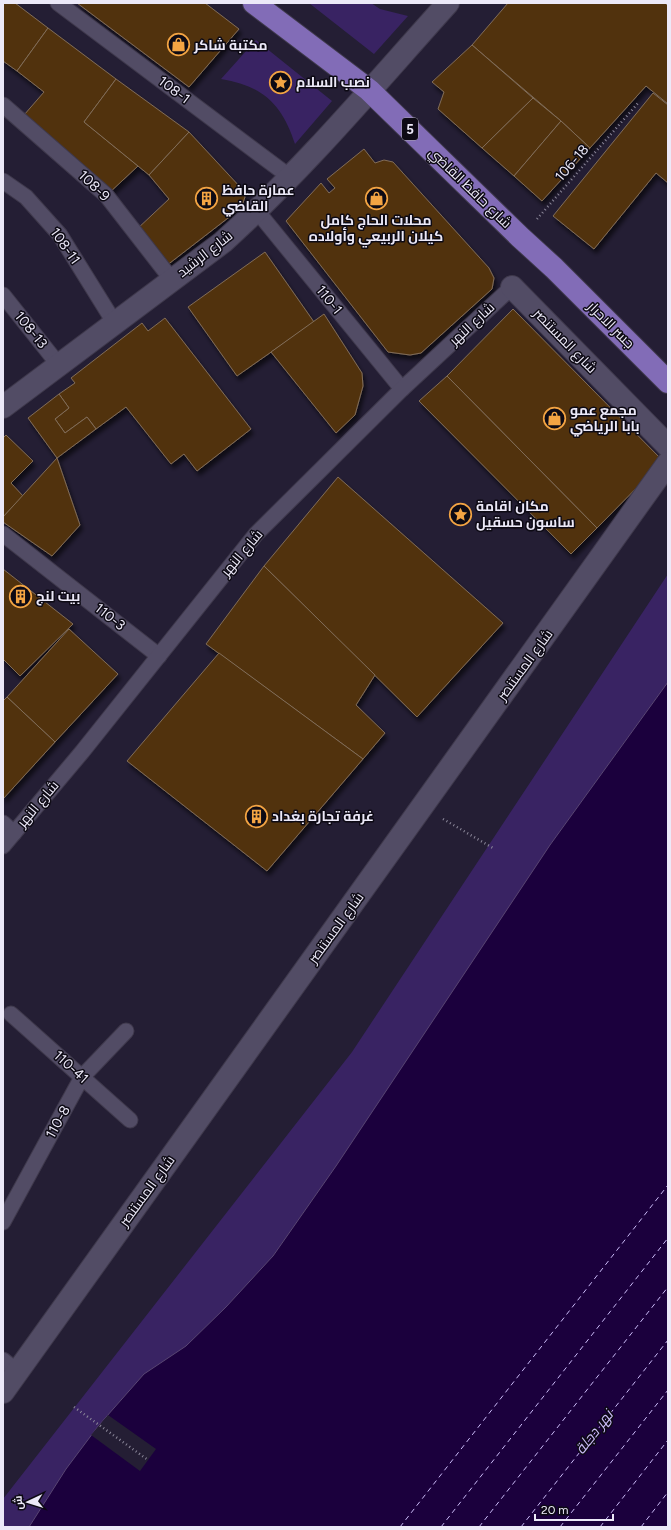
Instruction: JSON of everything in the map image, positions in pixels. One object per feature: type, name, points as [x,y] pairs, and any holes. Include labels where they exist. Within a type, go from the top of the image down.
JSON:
[{"type":"main road","name":"شارع حافظ القاضي","points":[[254,3],[370,90],[520,237],[554,268]]},
{"type":"main road","name":"جسر الاحرار","points":[[554,268],[668,382]]},
{"type":"street","name":"شارع الرشيد","points":[[3,407],[114,322],[223,242],[257,211],[290,177],[448,3]]},
{"type":"street","name":"شارع المستنصر","points":[[512,287],[668,446]]},
{"type":"street","name":"شارع المستنصر","points":[[3,1392],[10,1366],[423,807],[668,463]]},
{"type":"lane","name":"108-1","points":[[58,3],[290,177]]},
{"type":"lane","name":"108-9","points":[[3,105],[106,195],[172,280]]},
{"type":"lane","name":"108-11","points":[[3,181],[26,197],[60,235],[114,322]]},
{"type":"lane","name":"110-1","points":[[257,211],[402,389]]},
{"type":"lane","name":"شارع النهر","points":[[3,846],[82,752],[256,534],[402,389],[512,287]]},
{"type":"lane","name":"108-13","points":[[3,295],[58,364]]},
{"type":"lane","name":"110-3","points":[[3,534],[159,656]]},
{"type":"lane","points":[[3,823],[14,833]]},
{"type":"lane","name":"110-41","points":[[12,1014],[130,1120]]},
{"type":"lane","name":"110-8","points":[[3,1222],[82,1077],[126,1031]]},
{"type":"path","name":"106-18","points":[[520,237],[639,102]]},
{"type":"path","points":[[423,807],[493,848]]},
{"type":"path","points":[[74,1407],[148,1460]]},
{"type":"shaded area","points":[[309,3],[371,3],[380,9],[408,16],[374,54]]},
{"type":"shaded area","points":[[256,40],[332,101],[295,144],[284,118],[269,99],[248,86],[221,79]]},
{"type":"shaded area","points":[[668,574],[668,682],[550,845],[336,1166],[273,1256],[226,1307],[186,1346],[144,1374],[99,1425],[66,1469],[29,1527],[3,1527],[3,1499],[352,1052]]},
{"type":"water","name":"نهر دجلة","points":[[668,682],[668,1527],[29,1527],[66,1469],[99,1425],[144,1374],[186,1346],[226,1307],[273,1256],[336,1166],[550,845]]},
{"type":"pier","points":[[108,1415],[156,1449],[140,1471],[91,1435]]},
{"type":"building","points":[[3,3],[15,3],[48,28],[17,71],[3,61]]},
{"type":"building","points":[[77,3],[205,3],[239,29],[189,87]]},
{"type":"building","points":[[508,3],[665,3],[668,6],[668,104],[646,86],[590,148],[561,121],[472,45]]},
{"type":"building","points":[[48,28],[116,79],[84,122],[138,166],[108,194],[24,115],[44,92],[17,71]]},
{"type":"building","points":[[472,45],[533,98],[482,148],[438,109],[444,92],[432,82]]},
{"type":"building","points":[[116,79],[189,132],[149,175],[84,122]]},
{"type":"building","points":[[653,93],[668,105],[668,183],[656,173],[594,249],[553,216]]},
{"type":"building","points":[[533,98],[561,121],[514,176],[482,148]]},
{"type":"building","points":[[561,121],[590,148],[542,201],[514,176]]},
{"type":"building","name":"عمارة حافظ القاضي","points":[[189,132],[241,188],[245,197],[241,208],[166,266],[136,230],[169,199],[149,175]]},
{"type":"building","points":[[364,149],[375,163],[384,160],[393,162],[489,268],[494,278],[492,289],[421,353],[410,355],[388,352],[286,221],[321,183],[329,193],[335,188],[327,179]]},
{"type":"building","points":[[265,252],[314,322],[237,376],[188,307]]},
{"type":"building","name":"مجمع عمو بابا الرياضي","points":[[513,309],[663,461],[597,528],[447,376]]},
{"type":"building","points":[[324,314],[362,373],[363,386],[355,415],[336,433],[271,352]]},
{"type":"building","points":[[165,318],[251,429],[197,471],[184,454],[171,464],[126,407],[96,429],[87,417],[65,433],[55,419],[69,408],[59,394],[75,383],[71,378],[142,323],[148,331]]},
{"type":"building","points":[[447,376],[597,528],[571,554],[419,401]]},
{"type":"building","points":[[59,394],[69,408],[55,419],[65,433],[87,417],[96,429],[57,458],[28,418]]},
{"type":"building","points":[[6,435],[33,461],[11,483],[23,496],[3,517],[3,438]]},
{"type":"building","points":[[57,458],[80,525],[52,556],[3,522],[3,517]]},
{"type":"building","points":[[338,477],[503,623],[417,717],[264,566]]},
{"type":"building","points":[[264,566],[375,675],[356,705],[385,733],[363,759],[206,644]]},
{"type":"building","name":"بيت لنج","points":[[3,569],[73,624],[20,676],[3,659]]},
{"type":"building","points":[[69,629],[118,674],[55,742],[7,697]]},
{"type":"building","name":"غرفة تجارة بغداد","points":[[219,653],[363,759],[267,871],[127,761]]},
{"type":"building","points":[[7,697],[55,742],[3,799],[3,701]]},
{"type":"ferry route","points":[[400,1527],[668,1185]]},
{"type":"ferry route","points":[[441,1527],[668,1238]]},
{"type":"ferry route","points":[[479,1527],[668,1287]]},
{"type":"ferry route","points":[[521,1527],[668,1340]]},
{"type":"ferry route","points":[[560,1527],[668,1390]]},
{"type":"ferry route","points":[[600,1527],[668,1440]]},
{"type":"ferry route","points":[[641,1527],[668,1492]]},
{"type":"place","name":"مكتبة شاكر","points":[[178,45]]},
{"type":"place","name":"نصب السلام","points":[[280,82]]},
{"type":"place","name":"عمارة حافظ القاضي","points":[[207,198]]},
{"type":"place","name":"محلات الحاج كامل كيلان الربيعي وأولاده","points":[[376,198]]},
{"type":"place","name":"مجمع عمو بابا الرياضي","points":[[555,418]]},
{"type":"place","name":"مكان اقامة ساسون حسقيل","points":[[461,514]]},
{"type":"place","name":"بيت لنج","points":[[20,596]]},
{"type":"place","name":"غرفة تجارة بغداد","points":[[256,816]]}]
